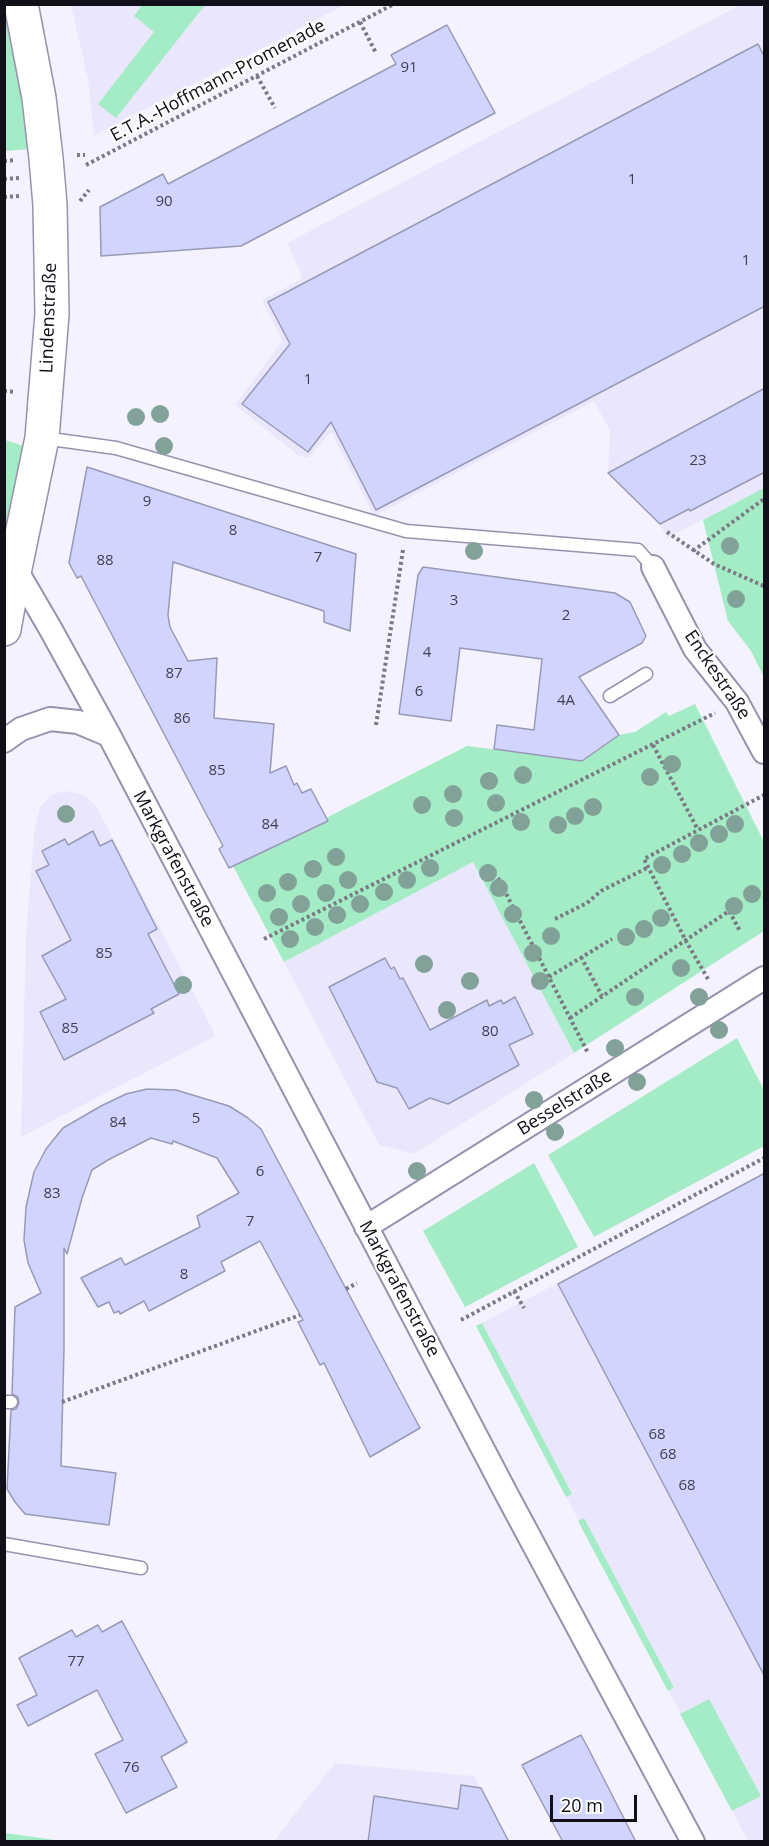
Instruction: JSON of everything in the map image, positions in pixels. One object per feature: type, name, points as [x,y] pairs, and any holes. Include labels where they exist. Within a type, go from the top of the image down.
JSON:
[{"type":"main road","name":"Lindenstraße","points":[[4,629],[10,559],[42,438],[52,314],[50,214],[39,98],[21,4]]},
{"type":"street","name":"Markgrafenstraße","points":[[10,559],[109,735],[366,1227],[693,1842]]},
{"type":"street","name":"Enckestraße","points":[[653,567],[695,648],[737,702],[765,752]]},
{"type":"street","points":[[4,741],[21,729],[50,719],[78,722],[109,735]]},
{"type":"street","name":"Besselstraße","points":[[366,1227],[765,978]]},
{"type":"lane","points":[[42,438],[116,448],[406,531],[639,550],[653,567]]},
{"type":"lane","points":[[610,696],[646,674]]},
{"type":"lane","points":[[4,1544],[141,1568]]},
{"type":"path","name":"E.T.A.-Hoffmann-Promenade","points":[[87,165],[394,4]]},
{"type":"path","points":[[360,22],[376,53]]},
{"type":"path","points":[[257,76],[275,108]]},
{"type":"path","points":[[693,551],[765,500]]},
{"type":"path","points":[[376,725],[406,531]]},
{"type":"path","points":[[667,532],[714,564],[765,586]]},
{"type":"path","points":[[264,939],[737,702]]},
{"type":"path","points":[[653,745],[698,830]]},
{"type":"path","points":[[708,979],[644,858],[765,795]]},
{"type":"path","points":[[555,919],[587,903],[601,891],[649,867]]},
{"type":"path","points":[[498,878],[588,1053]]},
{"type":"path","points":[[570,1018],[729,911],[740,931]]},
{"type":"path","points":[[549,977],[612,939]]},
{"type":"path","points":[[581,957],[602,996]]},
{"type":"path","points":[[462,1320],[765,1158]]},
{"type":"path","points":[[346,1289],[357,1283]]},
{"type":"path","points":[[514,1291],[524,1308]]},
{"type":"path","points":[[62,1402],[300,1315]]},
{"type":"shaded area","points":[[71,5],[344,5],[94,136],[88,79]]},
{"type":"shaded area","points":[[740,5],[764,5],[764,488],[667,538],[660,524],[608,473],[610,431],[594,401],[374,516],[331,432],[308,458],[298,455],[235,405],[282,341],[262,300],[303,278],[287,243]]},
{"type":"shaded area","points":[[67,791],[84,795],[96,806],[216,1036],[21,1137],[26,937],[34,834],[40,807],[52,794]]},
{"type":"shaded area","points":[[473,862],[574,1053],[414,1154],[379,1145],[284,962]]},
{"type":"shaded area","points":[[764,1174],[764,1841],[748,1841],[476,1326]]},
{"type":"shaded area","points":[[335,1763],[474,1776],[509,1841],[273,1842]]},
{"type":"green space","points":[[7,4],[31,149],[5,151],[4,5]]},
{"type":"green space","points":[[143,4],[205,5],[116,118],[98,104],[154,32],[134,16]]},
{"type":"green space","points":[[5,440],[24,446],[10,525],[7,526],[5,525]]},
{"type":"green space","points":[[764,488],[764,677],[751,651],[728,621],[703,520]]},
{"type":"green space","points":[[695,704],[764,842],[764,931],[574,1053],[473,862],[284,962],[233,866],[327,822],[326,818],[467,746],[585,761],[619,735],[635,732],[666,712],[669,716]]},
{"type":"green space","points":[[737,1038],[764,1090],[764,1146],[594,1237],[548,1155]]},
{"type":"green space","points":[[534,1163],[578,1247],[465,1307],[423,1231]]},
{"type":"green space","points":[[482,1323],[572,1494],[566,1497],[476,1326]]},
{"type":"green space","points":[[584,1518],[674,1688],[668,1691],[578,1521]]},
{"type":"green space","points":[[709,1699],[761,1796],[732,1811],[680,1714]]},
{"type":"green space","points":[[5,1833],[62,1841],[5,1841]]},
{"type":"building","points":[[447,25],[495,113],[241,246],[101,256],[100,207],[163,174],[168,184],[396,64],[391,55]]},
{"type":"building","points":[[758,44],[765,58],[765,306],[376,510],[331,422],[308,452],[242,404],[290,344],[268,302]]},
{"type":"building","points":[[765,388],[765,472],[660,524],[608,473]]},
{"type":"building","points":[[87,467],[356,554],[350,631],[324,622],[324,611],[173,562],[168,615],[170,627],[188,661],[217,658],[214,718],[274,724],[270,773],[286,766],[294,785],[297,783],[302,793],[311,789],[328,821],[229,868],[219,849],[223,846],[81,576],[77,578],[69,563]]},
{"type":"building","points":[[423,567],[615,593],[630,602],[646,636],[642,643],[579,677],[619,735],[582,761],[494,749],[497,725],[534,730],[542,659],[460,648],[451,721],[399,714],[418,575]]},
{"type":"building","points":[[93,831],[100,846],[112,840],[157,929],[148,934],[179,994],[151,1009],[154,1013],[64,1060],[40,1012],[66,999],[42,956],[71,940],[36,871],[49,865],[42,851],[65,839],[68,845]]},
{"type":"building","points":[[385,958],[391,969],[394,967],[400,979],[403,978],[430,1030],[487,1000],[489,1006],[501,1000],[503,1004],[515,997],[533,1034],[509,1045],[519,1065],[448,1104],[430,1098],[409,1109],[397,1088],[377,1082],[329,987]]},
{"type":"building","points":[[147,1089],[176,1090],[229,1106],[261,1129],[420,1428],[370,1457],[324,1363],[320,1365],[298,1322],[303,1320],[260,1241],[221,1262],[225,1271],[149,1311],[144,1301],[120,1314],[119,1311],[114,1313],[109,1302],[98,1307],[81,1278],[121,1258],[125,1265],[200,1227],[197,1216],[239,1193],[217,1158],[173,1141],[172,1144],[151,1138],[92,1170],[67,1254],[64,1248],[61,1466],[116,1473],[109,1525],[25,1514],[7,1489],[11,1410],[16,1409],[19,1403],[18,1397],[12,1394],[15,1307],[41,1293],[28,1263],[24,1240],[26,1207],[34,1172],[46,1149],[63,1128],[126,1094]]},
{"type":"building","points":[[765,1173],[765,1677],[558,1284]]},
{"type":"building","points":[[122,1621],[187,1742],[161,1757],[177,1787],[126,1813],[95,1754],[123,1740],[97,1690],[28,1726],[17,1705],[37,1695],[19,1658],[72,1630],[76,1637],[98,1625],[102,1632]]},
{"type":"building","points":[[581,1735],[636,1842],[563,1842],[522,1765]]},
{"type":"building","points":[[461,1785],[481,1788],[509,1842],[368,1842],[374,1796],[458,1809]]}]
